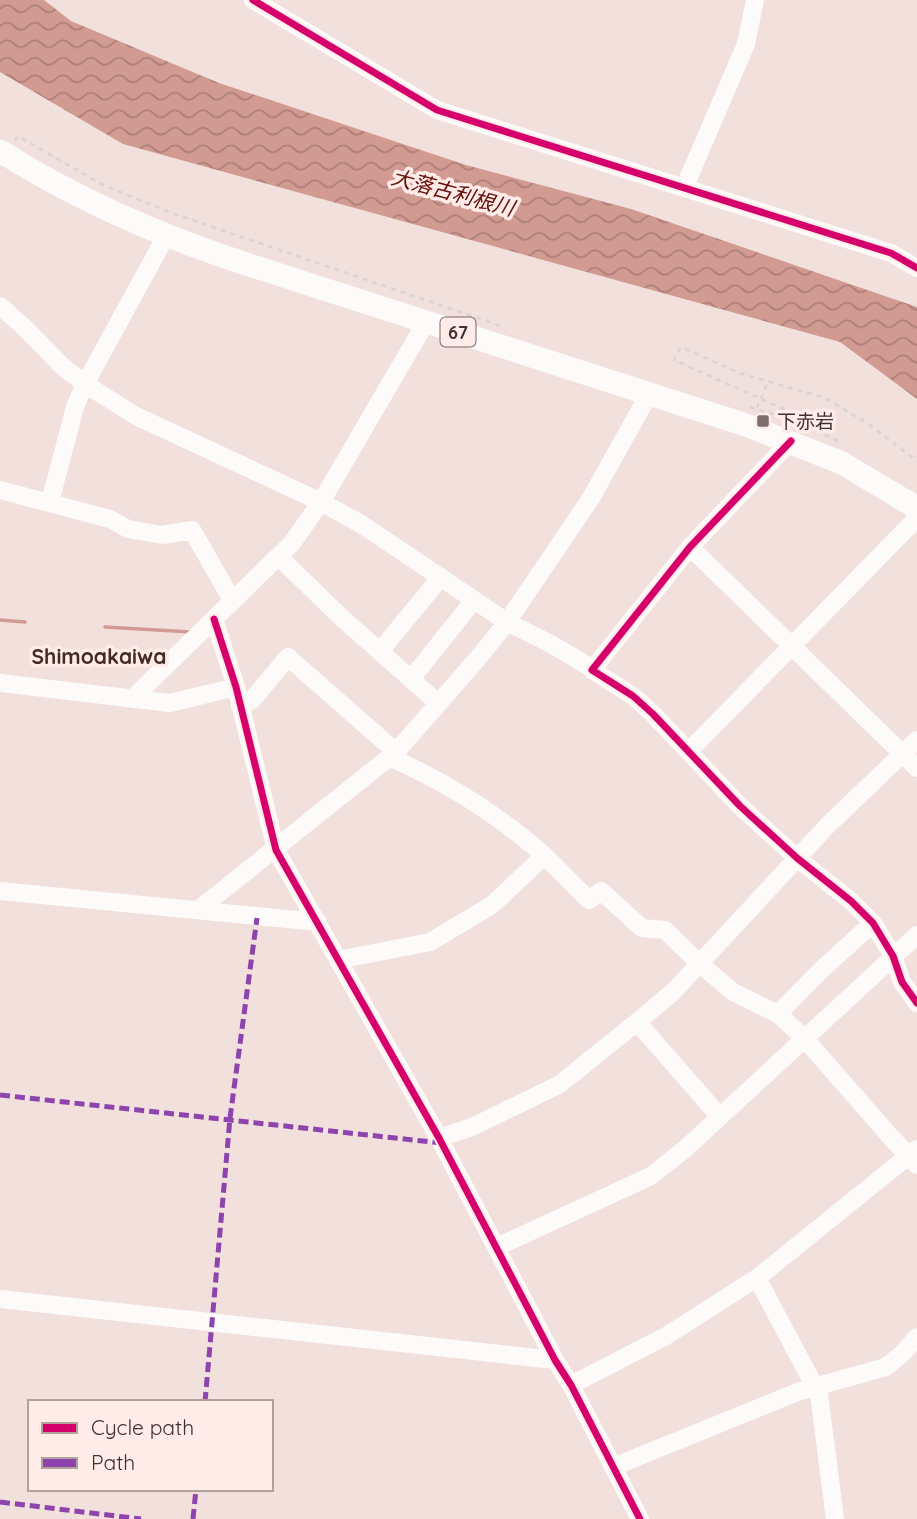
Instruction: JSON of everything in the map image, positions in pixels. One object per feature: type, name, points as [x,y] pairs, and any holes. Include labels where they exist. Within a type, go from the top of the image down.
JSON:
[{"type":"main road","name":"67","points":[[9,144],[101,207],[166,236],[649,394],[793,431],[917,508]]},
{"type":"street","points":[[253,0],[437,110],[891,253],[917,268]]},
{"type":"street","points":[[685,186],[746,44],[755,0]]},
{"type":"street","points":[[50,502],[75,407],[85,384],[166,236]]},
{"type":"street","points":[[0,306],[62,366],[136,416],[321,502],[361,524],[507,622],[593,669],[653,713],[740,806],[797,859],[851,901],[873,923],[893,956],[902,982],[917,1003]]},
{"type":"street","points":[[132,699],[292,543],[321,502],[425,322]]},
{"type":"street","points":[[198,910],[276,850],[392,754],[479,657],[507,622],[591,498],[649,394]]},
{"type":"street","points":[[593,669],[690,547],[793,431]]},
{"type":"street","points":[[0,490],[110,519],[128,529],[162,535],[192,530],[232,600]]},
{"type":"street","points":[[689,751],[917,518]]},
{"type":"street","points":[[690,547],[917,768]]},
{"type":"street","points":[[279,557],[438,703]]},
{"type":"street","points":[[380,651],[441,577]]},
{"type":"street","points":[[411,679],[474,600]]},
{"type":"street","points":[[214,619],[236,687],[276,850],[439,1138],[640,1519]]},
{"type":"street","points":[[240,706],[251,700],[288,657],[392,754],[455,790],[531,844],[589,900],[601,891],[642,928],[665,929],[733,992],[778,1014],[805,1038],[915,1157],[757,1278],[666,1336],[571,1385]]},
{"type":"street","points":[[0,683],[170,703],[236,687]]},
{"type":"street","points":[[439,1138],[472,1127],[560,1084],[637,1022],[673,992],[828,825],[917,740]]},
{"type":"street","points":[[338,960],[430,942],[492,905],[544,856]]},
{"type":"street","points":[[0,891],[318,922]]},
{"type":"street","points":[[778,1014],[873,923]]},
{"type":"street","points":[[497,1247],[651,1176],[720,1117],[917,935]]},
{"type":"street","points":[[637,1022],[720,1117]]},
{"type":"street","points":[[757,1278],[816,1386],[835,1519]]},
{"type":"street","points":[[0,1299],[555,1360]]},
{"type":"street","points":[[613,1467],[816,1386],[887,1367],[917,1337]]},
{"type":"path","points":[[9,144],[169,212],[503,327]]},
{"type":"path","points":[[793,431],[797,415],[674,360],[681,347],[739,373],[803,390],[844,408],[917,461]]},
{"type":"path","points":[[756,409],[768,382]]},
{"type":"path","points":[[738,403],[756,409],[793,431],[846,445]]},
{"type":"water","name":"大落古利根川","points":[[0,0],[44,0],[71,21],[219,83],[466,165],[631,209],[917,307],[917,399],[840,342],[123,144],[0,72]]},
{"type":"waterway","points":[[0,620],[25,622]]},
{"type":"waterway","points":[[105,627],[191,632]]},
{"type":"marked path","points":[[205,1400],[230,1118],[257,918]]},
{"type":"marked path","points":[[0,1095],[441,1143]]},
{"type":"marked path","points":[[193,1519],[196,1491]]},
{"type":"marked path","points":[[0,1502],[141,1519]]},
{"type":"cycle path","points":[[253,0],[437,110],[891,253],[917,268]]},
{"type":"cycle path","points":[[791,441],[690,547],[592,670],[633,696],[653,714],[740,806],[873,923],[893,956],[902,982],[917,1003]]},
{"type":"cycle path","points":[[214,619],[236,687],[276,850],[439,1138],[640,1519]]},
{"type":"place","name":"下赤岩","points":[[763,421]]},
{"type":"district","name":"Shimoakaiwa","points":[[99,656]]}]
